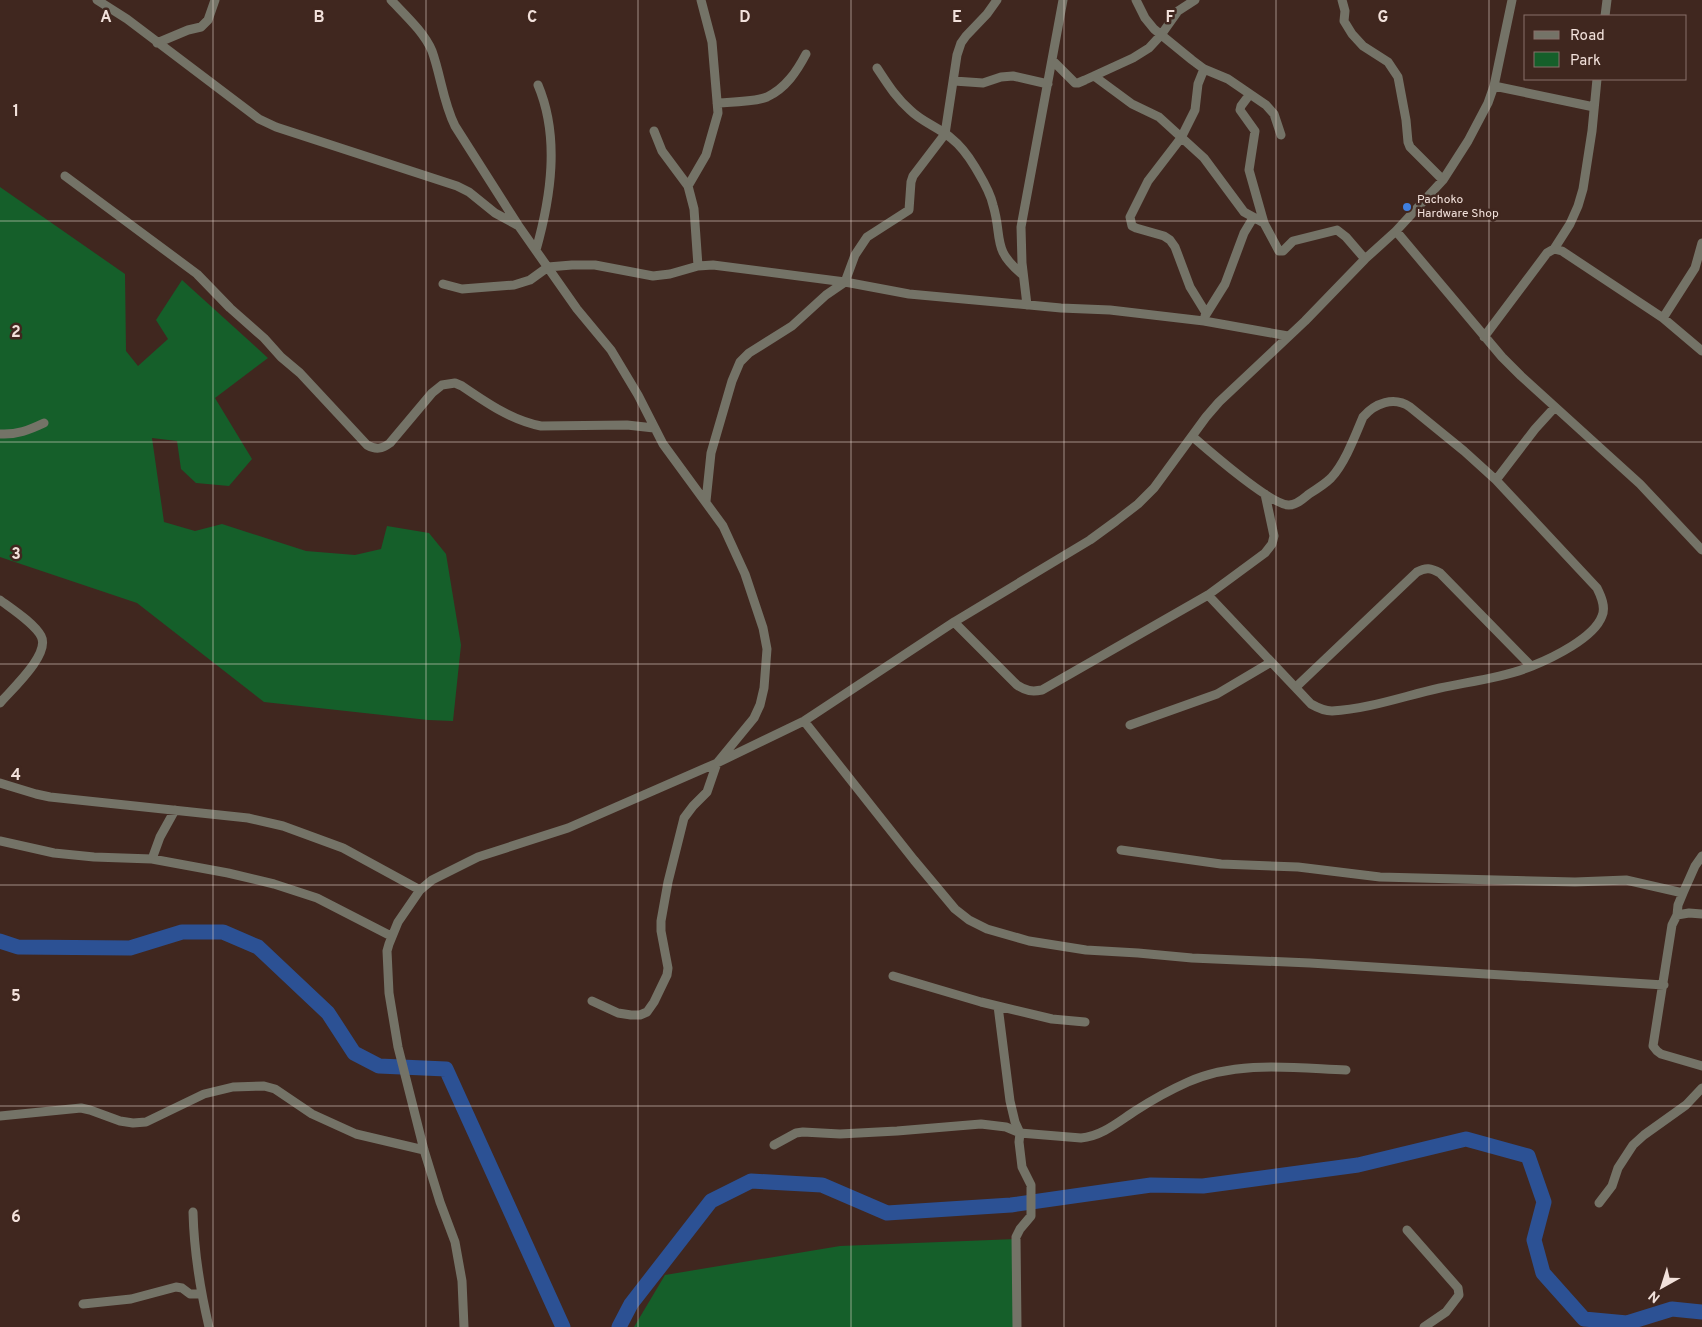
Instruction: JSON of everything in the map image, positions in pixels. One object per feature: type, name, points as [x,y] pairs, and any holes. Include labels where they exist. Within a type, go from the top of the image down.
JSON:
[{"type":"street","points":[[97,0],[127,19],[259,120],[457,186],[469,192],[495,213],[518,225]]},
{"type":"street","points":[[157,43],[188,30],[201,27],[208,20],[215,0]]},
{"type":"street","points":[[391,0],[427,42],[432,51],[449,112],[455,126],[518,225],[576,309],[611,350],[638,395],[654,428],[673,458],[723,526],[746,574],[763,628],[767,657],[764,688],[758,712],[717,763],[707,792],[686,813],[681,827],[661,920],[661,931],[668,968],[667,975],[647,1012],[635,1015],[618,1013],[592,1001]]},
{"type":"street","points":[[688,186],[706,155],[716,122],[718,103],[712,42],[702,0]]},
{"type":"street","points":[[706,501],[710,453],[732,381],[740,362],[749,353],[792,326],[826,295],[846,282],[856,255],[867,237],[909,210],[913,176],[945,134],[957,55],[961,43],[997,0]]},
{"type":"street","points":[[1026,305],[1020,227],[1064,0]]},
{"type":"street","points":[[1136,0],[1149,24],[1161,35],[1204,69],[1228,79],[1271,110],[1281,135]]},
{"type":"street","points":[[1053,61],[1076,83],[1094,76],[1142,54],[1155,43],[1178,11],[1195,0]]},
{"type":"street","points":[[1342,0],[1345,11],[1344,21],[1352,34],[1363,46],[1388,62],[1398,77],[1410,147],[1443,180]]},
{"type":"street","points":[[464,1327],[462,1281],[455,1242],[424,1150],[398,1047],[389,993],[387,951],[391,936],[407,907],[420,890],[432,880],[478,857],[568,828],[717,763],[804,721],[954,622],[1090,540],[1138,504],[1154,488],[1219,402],[1396,231],[1443,180],[1482,116],[1494,86],[1512,0]]},
{"type":"street","points":[[1605,15],[1608,0]]},
{"type":"street","points":[[718,103],[767,97],[785,85],[793,76],[806,54]]},
{"type":"street","points":[[877,68],[909,110],[923,122],[945,134],[958,145],[974,165],[988,189],[994,207],[998,242],[1008,262],[1023,275]]},
{"type":"street","points":[[1204,69],[1198,84],[1194,110],[1182,138],[1148,181],[1131,212],[1130,222],[1136,228],[1164,236],[1170,240],[1175,247],[1190,287],[1205,317]]},
{"type":"street","points":[[954,81],[983,83],[1001,77],[1013,76],[1048,84]]},
{"type":"street","points":[[1094,76],[1132,104],[1155,114],[1204,158],[1240,208],[1253,218],[1264,223]]},
{"type":"street","points":[[1484,337],[1547,253],[1554,249],[1574,216],[1583,189],[1597,80]]},
{"type":"street","points":[[536,250],[548,200],[550,165],[548,114],[538,85]]},
{"type":"street","points":[[1494,86],[1594,107]]},
{"type":"street","points":[[1250,94],[1240,110],[1255,131],[1250,170],[1264,223],[1280,251],[1283,251],[1293,241],[1339,230],[1365,259]]},
{"type":"street","points":[[654,131],[658,145],[688,186],[694,209],[698,266]]},
{"type":"street","points":[[65,176],[196,274],[264,338],[281,357],[300,373],[367,445],[372,448],[380,448],[390,443],[432,394],[442,385],[455,382],[508,415],[532,424],[541,426],[627,425],[654,428]]},
{"type":"street","points":[[1205,317],[1225,284],[1244,234],[1253,218]]},
{"type":"street","points":[[1396,231],[1484,337],[1521,376],[1640,484],[1702,550]]},
{"type":"street","points":[[1664,318],[1695,268],[1702,244]]},
{"type":"street","points":[[1554,249],[1562,251],[1664,318],[1702,351]]},
{"type":"street","points":[[443,284],[462,289],[514,285],[530,280],[548,267],[595,265],[653,276],[670,274],[698,266],[727,266],[788,276],[846,282],[909,294],[1026,305],[1205,317],[1288,336]]},
{"type":"street","points":[[1193,437],[1228,467],[1265,494],[1289,505],[1302,500],[1325,483],[1338,468],[1363,417],[1375,406],[1393,401],[1401,401],[1410,406],[1496,480],[1597,588],[1602,598],[1603,615],[1586,636],[1570,647],[1531,666],[1375,704],[1330,711],[1316,708],[1208,595]]},
{"type":"street","points":[[1496,480],[1531,434],[1555,407]]},
{"type":"street","points":[[0,434],[13,435],[22,433],[44,423]]},
{"type":"street","points":[[954,622],[1017,685],[1028,691],[1042,690],[1208,595],[1270,548],[1274,536],[1265,494]]},
{"type":"street","points":[[1296,687],[1417,572],[1424,568],[1432,568],[1440,573],[1531,666]]},
{"type":"street","points":[[0,600],[41,636],[44,645],[34,663],[0,703]]},
{"type":"street","points":[[1130,725],[1217,694],[1272,662]]},
{"type":"street","points":[[804,721],[955,909],[969,920],[1008,936],[1086,950],[1192,958],[1310,963],[1664,985]]},
{"type":"street","points":[[0,783],[36,794],[248,818],[284,826],[343,848],[420,890]]},
{"type":"street","points":[[152,859],[160,836],[174,810]]},
{"type":"street","points":[[0,841],[54,852],[94,857],[152,859],[228,873],[274,884],[317,898],[391,936]]},
{"type":"street","points":[[1121,850],[1221,864],[1298,867],[1380,877],[1575,882],[1626,880],[1683,893]]},
{"type":"street","points":[[1702,856],[1695,866],[1683,893],[1678,905],[1677,916],[1672,926],[1653,1046],[1656,1052],[1660,1054],[1702,1066]]},
{"type":"street","points":[[1677,916],[1689,913],[1702,914]]},
{"type":"street","points":[[893,976],[998,1006],[1052,1019],[1085,1022]]},
{"type":"street","points":[[998,1006],[1010,1101],[1013,1117],[1020,1133],[1019,1142],[1022,1167],[1032,1185],[1031,1216],[1020,1229],[1016,1238],[1017,1327]]},
{"type":"street","points":[[774,1144],[796,1133],[803,1132],[840,1134],[980,1124],[1006,1127],[1020,1133],[1081,1138],[1091,1137],[1153,1100],[1188,1082],[1221,1071],[1262,1068],[1346,1070]]},
{"type":"street","points":[[0,1116],[81,1108],[132,1123],[146,1122],[204,1094],[233,1087],[264,1086],[275,1089],[312,1114],[356,1134],[424,1150]]},
{"type":"street","points":[[1599,1203],[1612,1186],[1618,1168],[1633,1145],[1686,1105],[1702,1088]]},
{"type":"street","points":[[193,1212],[193,1236],[201,1294],[209,1327]]},
{"type":"street","points":[[1406,1230],[1458,1288],[1459,1295],[1446,1312],[1424,1327]]},
{"type":"street","points":[[83,1304],[131,1299],[176,1287],[182,1288],[190,1294],[201,1294]]},
{"type":"green space","points":[[0,187],[125,274],[126,351],[138,366],[168,339],[156,320],[182,280],[268,358],[215,398],[252,459],[229,486],[196,483],[181,469],[177,441],[152,438],[164,522],[195,531],[222,524],[306,551],[355,555],[381,549],[387,526],[429,533],[446,554],[461,645],[453,721],[428,720],[264,702],[137,603],[0,557]]},
{"type":"green space","points":[[1016,1239],[1013,1327],[634,1327],[665,1275],[840,1246]]},
{"type":"waterway","points":[[0,941],[18,947],[130,948],[182,932],[223,932],[258,947],[328,1013],[354,1053],[379,1066],[446,1069],[563,1327]]},
{"type":"waterway","points":[[619,1327],[631,1304],[711,1201],[751,1181],[822,1185],[887,1213],[1011,1205],[1151,1185],[1203,1186],[1358,1165],[1466,1139],[1528,1156],[1544,1202],[1534,1240],[1543,1273],[1584,1319],[1627,1323],[1672,1309],[1702,1312]]},
{"type":"place","name":"Pachoko Hardware Shop","points":[[1407,207]]}]
